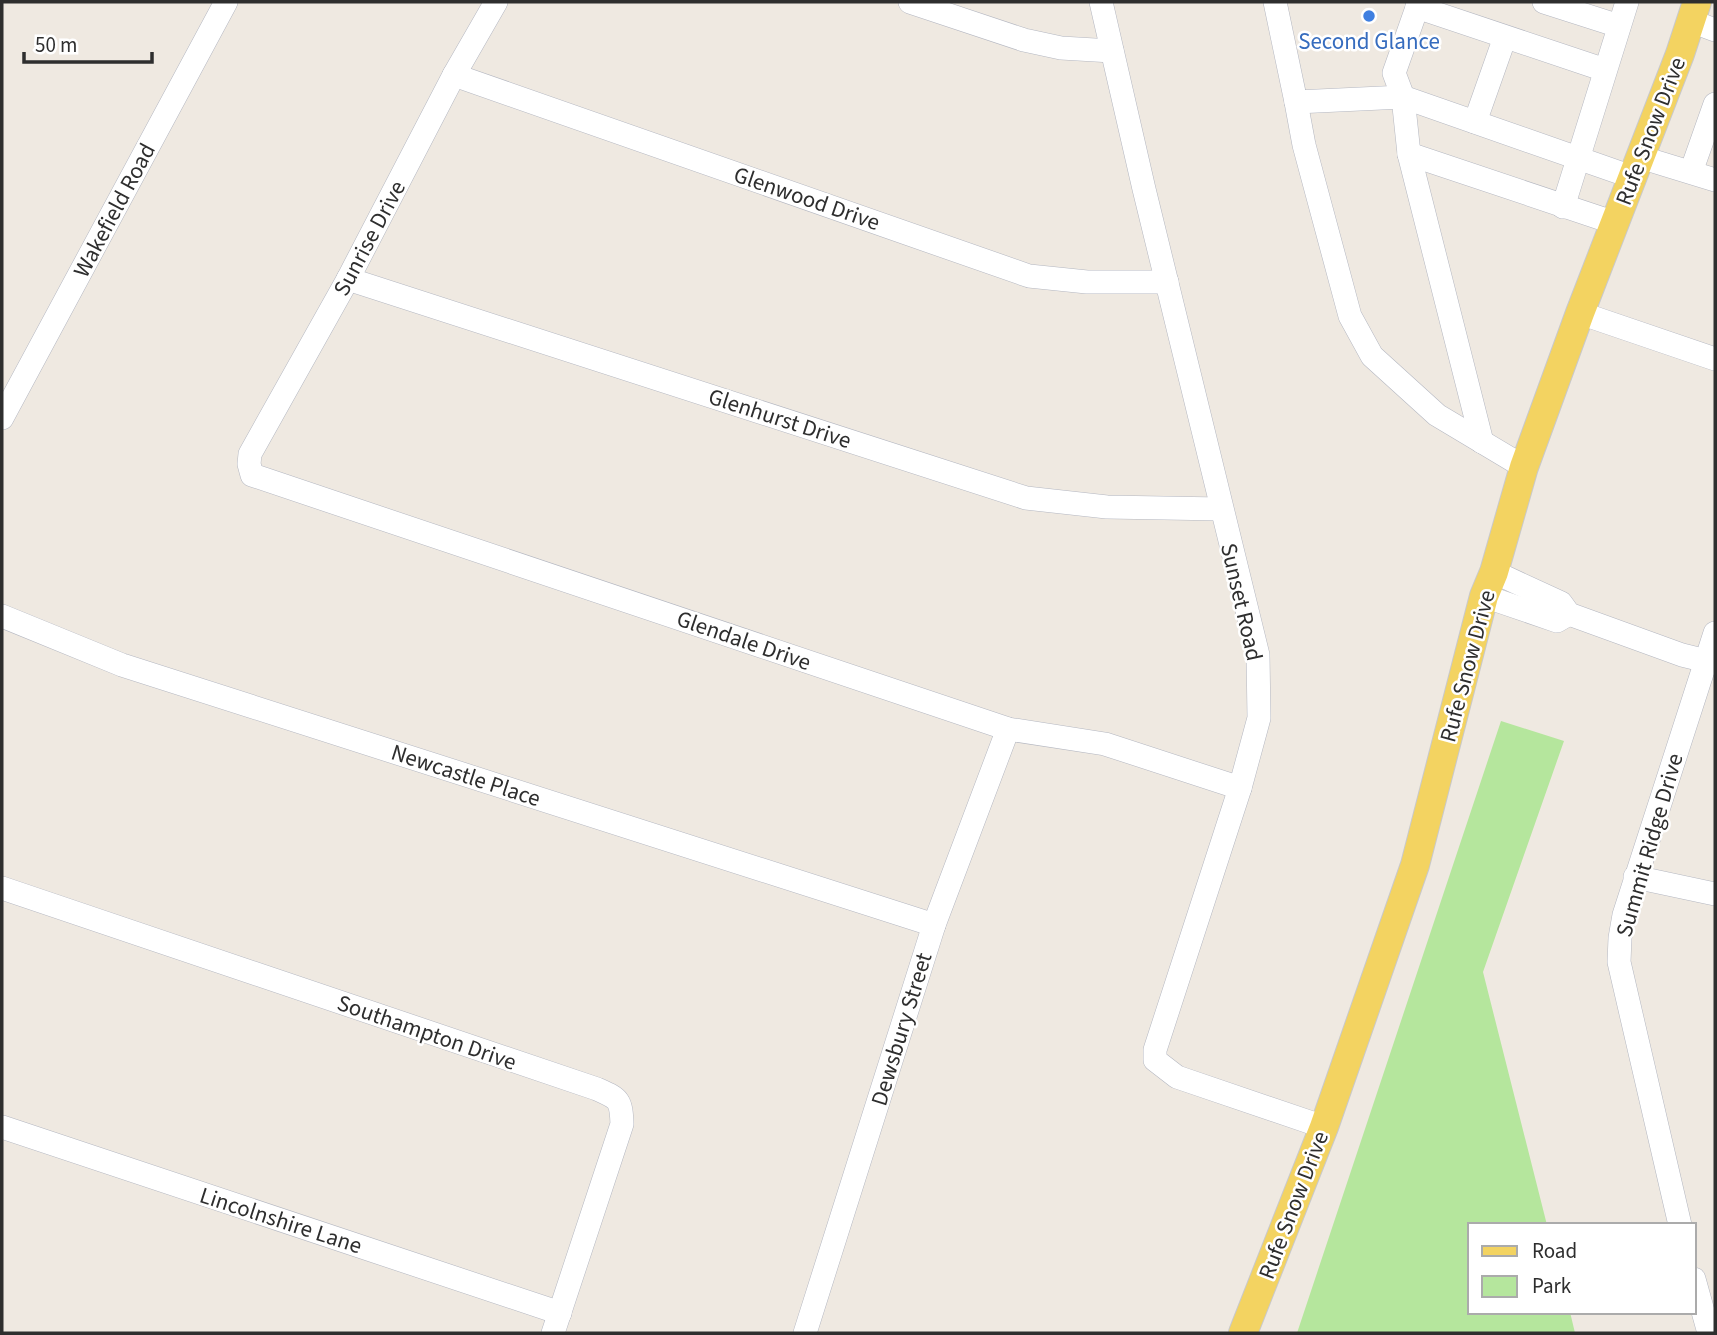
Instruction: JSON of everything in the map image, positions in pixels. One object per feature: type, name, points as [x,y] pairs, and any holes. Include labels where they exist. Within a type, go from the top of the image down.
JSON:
[{"type":"main road","name":"Rufe Snow Drive","points":[[1243,1333],[1324,1127],[1415,865],[1489,584],[1524,467],[1636,167],[1701,18]]},
{"type":"street","name":"Wakefield Road","points":[[2,418],[226,2]]},
{"type":"street","name":"Sunrise Drive","points":[[252,475],[250,454],[348,279],[454,75],[496,2]]},
{"type":"street","points":[[910,2],[1024,40],[1061,48],[1112,51]]},
{"type":"street","name":"Sunset Road","points":[[1101,2],[1258,656],[1259,718],[1240,788],[1155,1050],[1155,1060],[1177,1077],[1324,1127]]},
{"type":"street","points":[[1275,2],[1304,145],[1350,316],[1372,356],[1437,415],[1524,467]]},
{"type":"street","points":[[1544,2],[1619,26]]},
{"type":"street","points":[[1563,207],[1627,2]]},
{"type":"street","points":[[1482,442],[1409,154],[1403,97],[1394,73],[1418,4],[1505,37],[1605,70]]},
{"type":"street","points":[[1475,122],[1505,37]]},
{"type":"street","name":"Glenwood Drive","points":[[454,75],[1029,276],[1087,282],[1167,282]]},
{"type":"street","points":[[1296,102],[1403,97],[1577,158],[1691,173],[1715,180]]},
{"type":"street","points":[[1691,173],[1715,104]]},
{"type":"street","points":[[1409,154],[1615,223]]},
{"type":"street","name":"Glenhurst Drive","points":[[348,279],[1026,498],[1107,507],[1221,509]]},
{"type":"street","points":[[1580,313],[1715,359]]},
{"type":"street","name":"Glendale Drive","points":[[252,475],[1008,729],[1105,744],[1240,788]]},
{"type":"street","points":[[1489,584],[1561,603],[1569,614],[1682,655],[1710,662]]},
{"type":"street","name":"Newcastle Place","points":[[2,617],[122,665],[933,925]]},
{"type":"street","name":"Summit Ridge Drive","points":[[1680,1223],[1619,962],[1619,938],[1636,877],[1710,662],[1715,633]]},
{"type":"street","name":"Dewsbury Street","points":[[806,1333],[933,925],[1008,729]]},
{"type":"street","points":[[1636,877],[1715,894]]},
{"type":"street","name":"Southampton Drive","points":[[2,888],[617,1098],[621,1105],[622,1124],[556,1323]]},
{"type":"street","name":"Lincolnshire Lane","points":[[2,1127],[556,1323]]},
{"type":"street","points":[[1696,1286],[1709,1333]]},
{"type":"green space","points":[[1501,721],[1564,741],[1483,972],[1546,1223],[1468,1223],[1468,1314],[1570,1314],[1575,1333],[1297,1333]]},
{"type":"place","name":"Second Glance","points":[[1369,16]]}]
